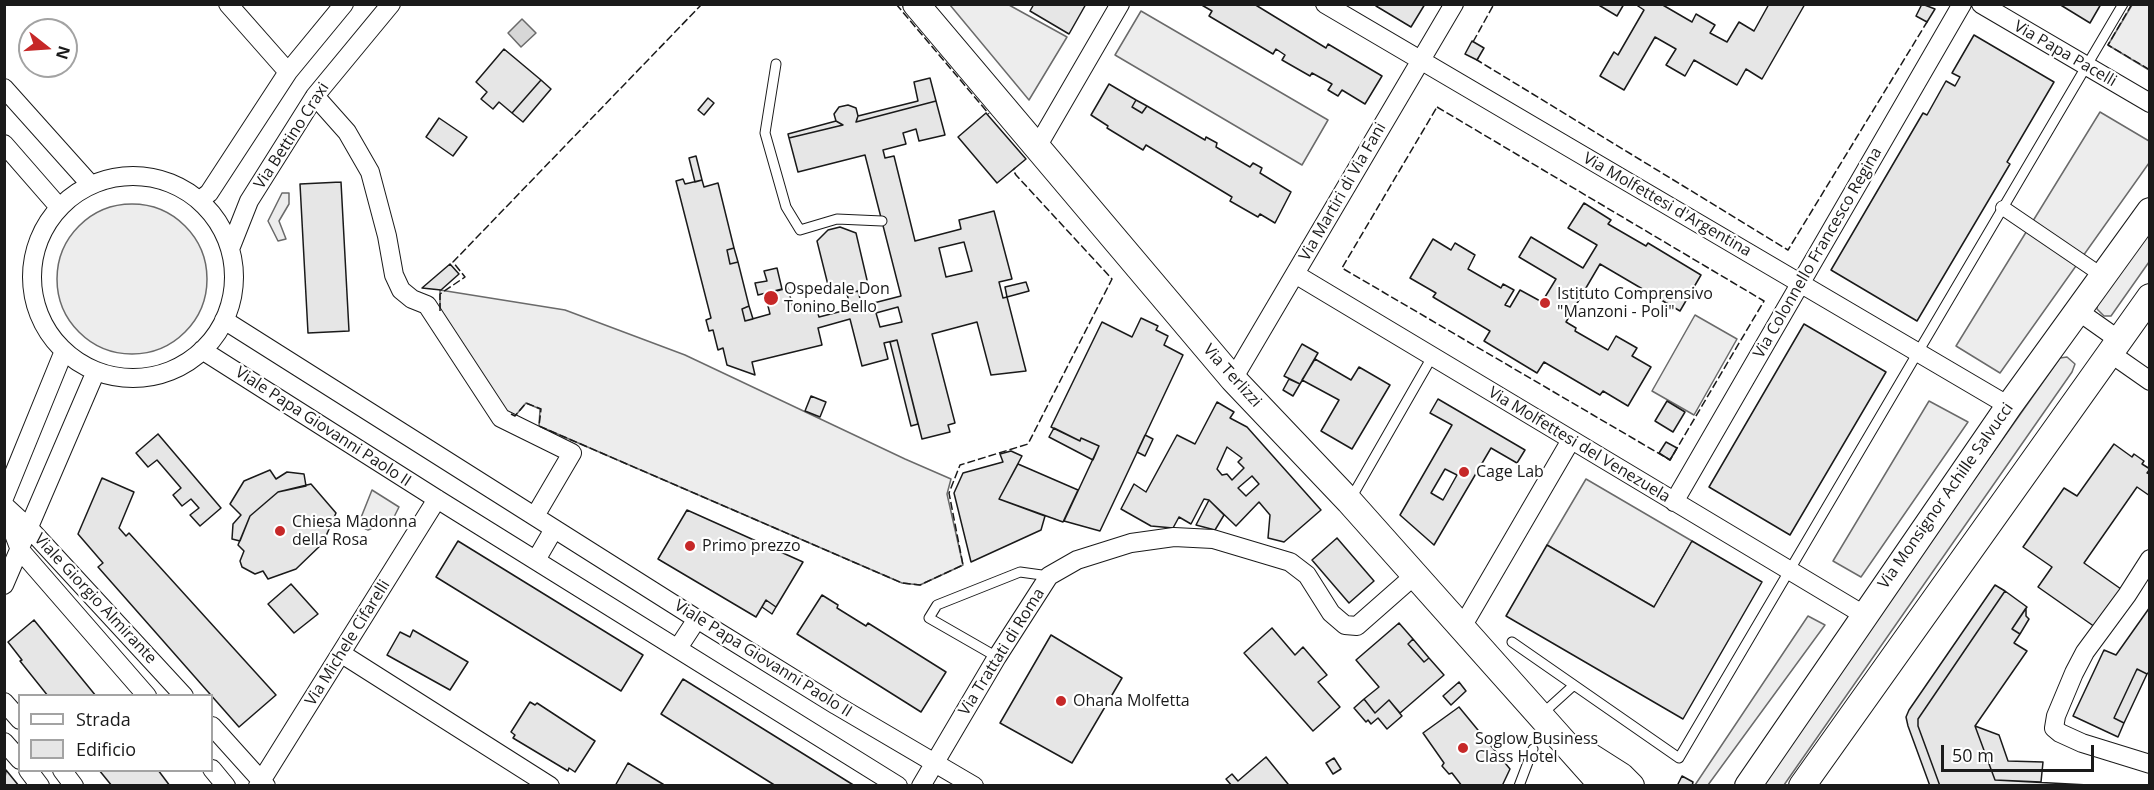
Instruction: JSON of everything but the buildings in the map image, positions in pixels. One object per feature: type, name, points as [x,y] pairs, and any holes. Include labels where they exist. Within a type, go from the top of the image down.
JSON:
[{"type":"main road","name":"Via Terlizzi","points":[[915,4],[1233,379],[1349,501],[1604,786]]},
{"type":"main road","name":"Via Monsignor Achille Salvucci","points":[[1748,786],[2009,406],[2150,211]]},
{"type":"main road","points":[[1802,786],[2150,297]]},
{"type":"main road","name":"Via Terlizzi","points":[[1560,737],[1584,786]]},
{"type":"main road","name":"Via Terlizzi","points":[[1560,737],[1621,776],[1631,786]]},
{"type":"main road","points":[[1739,786],[1765,761]]},
{"type":"street","points":[[228,4],[288,72]]},
{"type":"street","points":[[200,200],[209,193],[288,72],[344,4]]},
{"type":"street","name":"Via Bettino Craxi","points":[[230,249],[249,201],[315,96],[391,4]]},
{"type":"street","points":[[1037,147],[1120,4]]},
{"type":"street","name":"Via Molfettesi d'Argentina","points":[[1326,4],[2009,406]]},
{"type":"street","name":"Via Martiri di Via Fani","points":[[1233,379],[1454,4]]},
{"type":"street","name":"Via Colonnello Francesco Regina","points":[[1674,502],[1962,4]]},
{"type":"street","name":"Via Papa Pacelli","points":[[1981,4],[2150,104]]},
{"type":"street","points":[[4,88],[90,184]]},
{"type":"street","points":[[315,96],[347,132],[370,172],[387,236],[394,275],[400,290],[412,299],[427,305],[501,418],[572,453],[535,516]]},
{"type":"street","points":[[4,144],[59,207]]},
{"type":"street","points":[[118,176],[148,176],[175,184],[200,200],[219,222],[230,249],[234,273],[224,321],[202,350],[179,367],[152,376],[124,378],[96,371],[79,363],[64,351],[44,326],[33,296],[32,264],[41,233],[59,207],[90,184],[118,176]]},
{"type":"street","points":[[2003,208],[2103,276]]},
{"type":"street","name":"Via Molfettesi del Venezuela","points":[[1295,274],[1864,615]]},
{"type":"street","points":[[2078,311],[2150,381]]},
{"type":"street","name":"Viale Papa Giovanni Paolo II","points":[[224,321],[697,619],[836,705],[974,786]]},
{"type":"street","name":"Viale Papa Giovanni Paolo II","points":[[202,350],[437,500],[898,786]]},
{"type":"street","points":[[4,498],[64,351]]},
{"type":"street","points":[[4,585],[96,371]]},
{"type":"street","points":[[1462,627],[1571,440]]},
{"type":"street","name":"Via Michele Cifarelli","points":[[262,784],[437,500]]},
{"type":"street","name":"Viale Giorgio Almirante","points":[[4,506],[29,528],[182,694]]},
{"type":"street","name":"Viale Giorgio Almirante","points":[[4,506],[20,550],[145,694]]},
{"type":"street","points":[[536,560],[554,529]]},
{"type":"street","name":"Via Trattati di Roma","points":[[921,786],[997,657],[1049,576],[1077,560],[1131,543],[1174,537],[1214,539],[1290,562],[1307,575],[1330,613],[1345,625],[1357,626],[1415,575]]},
{"type":"street","points":[[2150,559],[2079,663],[2063,696],[2054,728],[2082,743],[2150,764]]},
{"type":"street","points":[[678,648],[697,619]]},
{"type":"street","points":[[342,654],[550,786]]},
{"type":"street","points":[[4,702],[18,718]]},
{"type":"street","points":[[213,727],[262,784]]},
{"type":"street","points":[[4,742],[18,758]]},
{"type":"street","points":[[213,770],[226,786]]},
{"type":"street","points":[[29,772],[40,786]]},
{"type":"street","points":[[63,772],[74,786]]},
{"type":"lane","points":[[1512,642],[1680,758],[2123,4]]},
{"type":"lane","points":[[776,64],[765,133],[786,207],[800,230],[837,219],[882,221]]},
{"type":"lane","points":[[1349,501],[1432,357]]},
{"type":"lane","points":[[997,657],[929,618],[937,605],[1020,572],[1049,576]]},
{"type":"lane","points":[[1540,715],[1574,685]]},
{"type":"lane","points":[[1519,786],[1533,749]]},
{"type":"shaded area","points":[[950,5],[1009,5],[1067,37],[1029,100]]},
{"type":"shaded area","points":[[2132,5],[2149,5],[2149,70],[2108,45]]},
{"type":"shaded area","points":[[1141,11],[1328,120],[1302,165],[1115,55]]},
{"type":"shaded area","points":[[522,19],[536,33],[521,47],[508,33]]},
{"type":"shaded area","points":[[2100,112],[2149,141],[2149,163],[2000,373],[1956,346]]},
{"type":"shaded area","points":[[282,193],[289,193],[289,204],[279,221],[286,239],[278,241],[268,221]]},
{"type":"shaded area","points":[[132,204],[147,205],[161,210],[185,226],[201,250],[206,264],[206,294],[201,308],[185,332],[161,348],[147,353],[132,354],[117,353],[103,348],[79,332],[63,308],[58,294],[57,279],[58,264],[63,250],[79,226],[103,210],[117,205]]},
{"type":"shaded area","points":[[2149,228],[2149,262],[2111,316],[2104,316],[2097,309],[2098,301]]},
{"type":"shaded area","points":[[440,290],[565,310],[685,355],[951,479],[947,494],[963,565],[920,585],[902,583],[539,426],[540,409],[526,403],[515,416],[506,412],[440,311]]},
{"type":"shaded area","points":[[1695,315],[1737,339],[1694,415],[1652,391]]},
{"type":"shaded area","points":[[2067,357],[2075,364],[2072,372],[1784,785],[1757,786],[2060,358]]},
{"type":"shaded area","points":[[1929,401],[1968,422],[1861,577],[1833,561]]},
{"type":"shaded area","points":[[1586,479],[1692,541],[1654,607],[1547,545]]},
{"type":"shaded area","points":[[372,490],[399,507],[393,519],[368,530],[358,525]]},
{"type":"shaded area","points":[[1808,616],[1825,625],[1708,785],[1695,785]]},
{"type":"fence","points":[[440,311],[440,294],[465,277],[453,262],[702,4]]},
{"type":"fence","points":[[896,4],[989,114]]},
{"type":"fence","points":[[1473,42],[1494,4]]},
{"type":"fence","points":[[2132,4],[2108,45],[2150,70]]},
{"type":"fence","points":[[1478,58],[1477,60],[1788,250],[1926,21]]},
{"type":"fence","points":[[1437,107],[1764,301],[1670,460],[1342,268],[1437,107]]},
{"type":"fence","points":[[511,414],[515,416],[526,403],[541,409],[539,426],[902,583],[920,585],[963,565],[949,493],[960,465],[1028,444],[1112,279],[1016,175],[1013,170],[1015,168]]},
{"type":"place","name":"Ospedale Don Tonino Bello","points":[[771,298]]},
{"type":"place","name":"Istituto Comprensivo \"Manzoni - Poli\"","points":[[1545,303]]},
{"type":"place","name":"Cage Lab","points":[[1464,472]]},
{"type":"place","name":"Chiesa Madonna della Rosa","points":[[280,531]]},
{"type":"place","name":"Primo prezzo","points":[[690,546]]},
{"type":"place","name":"Ohana Molfetta","points":[[1061,701]]},
{"type":"place","name":"Soglow Business Class Hotel","points":[[1463,748]]}]
